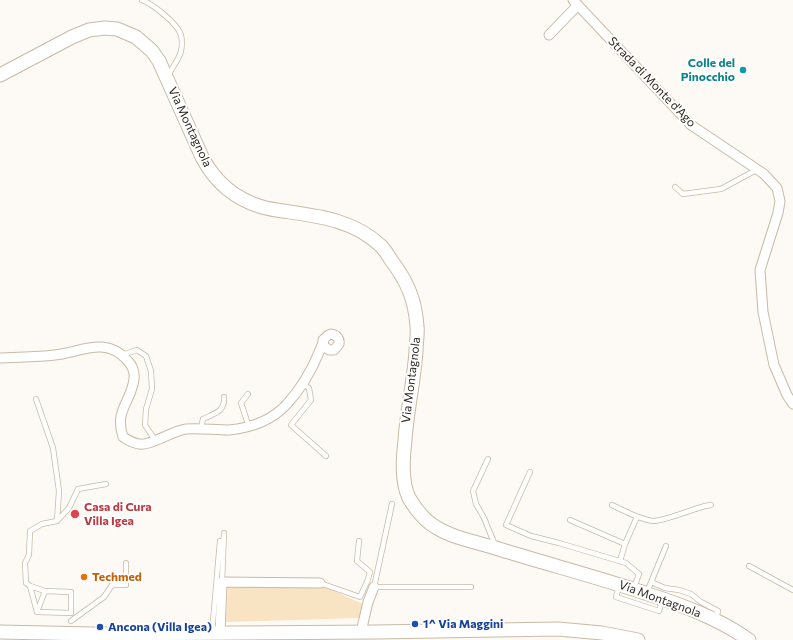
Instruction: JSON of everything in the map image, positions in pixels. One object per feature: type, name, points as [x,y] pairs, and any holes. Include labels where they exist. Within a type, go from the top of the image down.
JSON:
[{"type":"main road","name":"Via Montagnola","points":[[0,75],[72,37],[89,30],[105,28],[117,29],[136,37],[152,51],[159,61],[202,157],[220,183],[232,193],[263,208],[328,218],[356,228],[382,247],[404,276],[414,304],[417,328],[415,362],[403,461],[405,485],[409,498],[425,519],[439,529],[457,537],[634,589],[649,588],[663,599],[725,624],[749,640]]},
{"type":"main road","points":[[0,632],[71,627],[93,637],[216,633],[234,636],[361,632],[376,636],[558,629],[602,633],[638,640]]},
{"type":"street","points":[[549,35],[576,3]]},
{"type":"street","name":"Strada di Monte d'Ago","points":[[576,3],[691,124],[758,169],[777,188],[780,201],[775,225],[760,270],[763,312],[774,365],[787,395],[793,404]]},
{"type":"street","points":[[0,358],[57,355],[97,346],[117,351],[131,364],[134,375],[133,386],[120,418],[120,428],[123,437],[139,444],[149,443],[184,429],[201,428],[228,430],[249,427],[268,420],[281,411],[303,384],[323,340],[328,334],[336,336],[339,339],[337,348],[319,351]]},
{"type":"street","points":[[323,340],[324,346],[332,350]]},
{"type":"street","points":[[216,633],[222,582],[320,583]]},
{"type":"street","points":[[361,632],[368,602],[374,587]]},
{"type":"lane","name":"Via Montagnola","points":[[142,0],[150,3],[164,14],[173,23],[181,35],[182,52],[167,77]]},
{"type":"lane","points":[[675,187],[683,194],[722,189],[758,169]]},
{"type":"lane","points":[[122,355],[137,350],[146,356],[152,371],[152,389],[146,409],[145,425],[155,440]]},
{"type":"lane","points":[[303,384],[308,388],[311,400],[291,425],[326,456]]},
{"type":"lane","points":[[248,394],[241,403],[249,427]]},
{"type":"lane","points":[[201,428],[203,419],[220,410],[224,404],[224,397]]},
{"type":"lane","points":[[36,398],[53,448],[59,491],[57,521]]},
{"type":"lane","points":[[488,459],[473,491],[476,504],[484,518],[496,548]]},
{"type":"lane","points":[[530,472],[506,526],[531,536],[626,563],[639,574],[634,589]]},
{"type":"lane","points":[[71,627],[70,592],[45,592],[26,583],[25,563],[29,555],[30,531],[42,524],[57,521],[69,508],[78,490],[106,484]]},
{"type":"lane","points":[[392,504],[374,587],[471,586]]},
{"type":"lane","points":[[612,505],[637,517],[655,521],[711,505]]},
{"type":"lane","points":[[620,561],[625,544],[637,517]]},
{"type":"lane","points":[[570,520],[625,544]]},
{"type":"lane","points":[[222,582],[224,533]]},
{"type":"lane","points":[[216,633],[220,541]]},
{"type":"lane","points":[[320,583],[360,597],[370,572],[356,561],[359,541]]},
{"type":"lane","points":[[666,546],[649,588],[665,588],[691,594],[701,602],[718,611],[716,620]]},
{"type":"lane","points":[[71,627],[104,597],[112,585],[126,585],[126,563]]},
{"type":"lane","points":[[749,566],[793,590]]},
{"type":"lane","points":[[620,584],[616,597],[659,611],[663,599]]},
{"type":"lane","points":[[30,586],[37,612]]},
{"type":"lane","points":[[37,612],[45,592]]},
{"type":"lane","points":[[37,612],[71,613]]},
{"type":"shaded area","points":[[228,587],[325,587],[365,605],[361,618],[226,622]]},
{"type":"place","name":"Colle del Pinocchio","points":[[743,70]]},
{"type":"place","name":"Casa di Cura Villa Igea","points":[[75,514]]},
{"type":"place","name":"Techmed","points":[[84,577]]},
{"type":"place","name":"1^ Via Maggini","points":[[415,624]]},
{"type":"place","name":"Ancona (Villa Igea)","points":[[100,627]]}]
